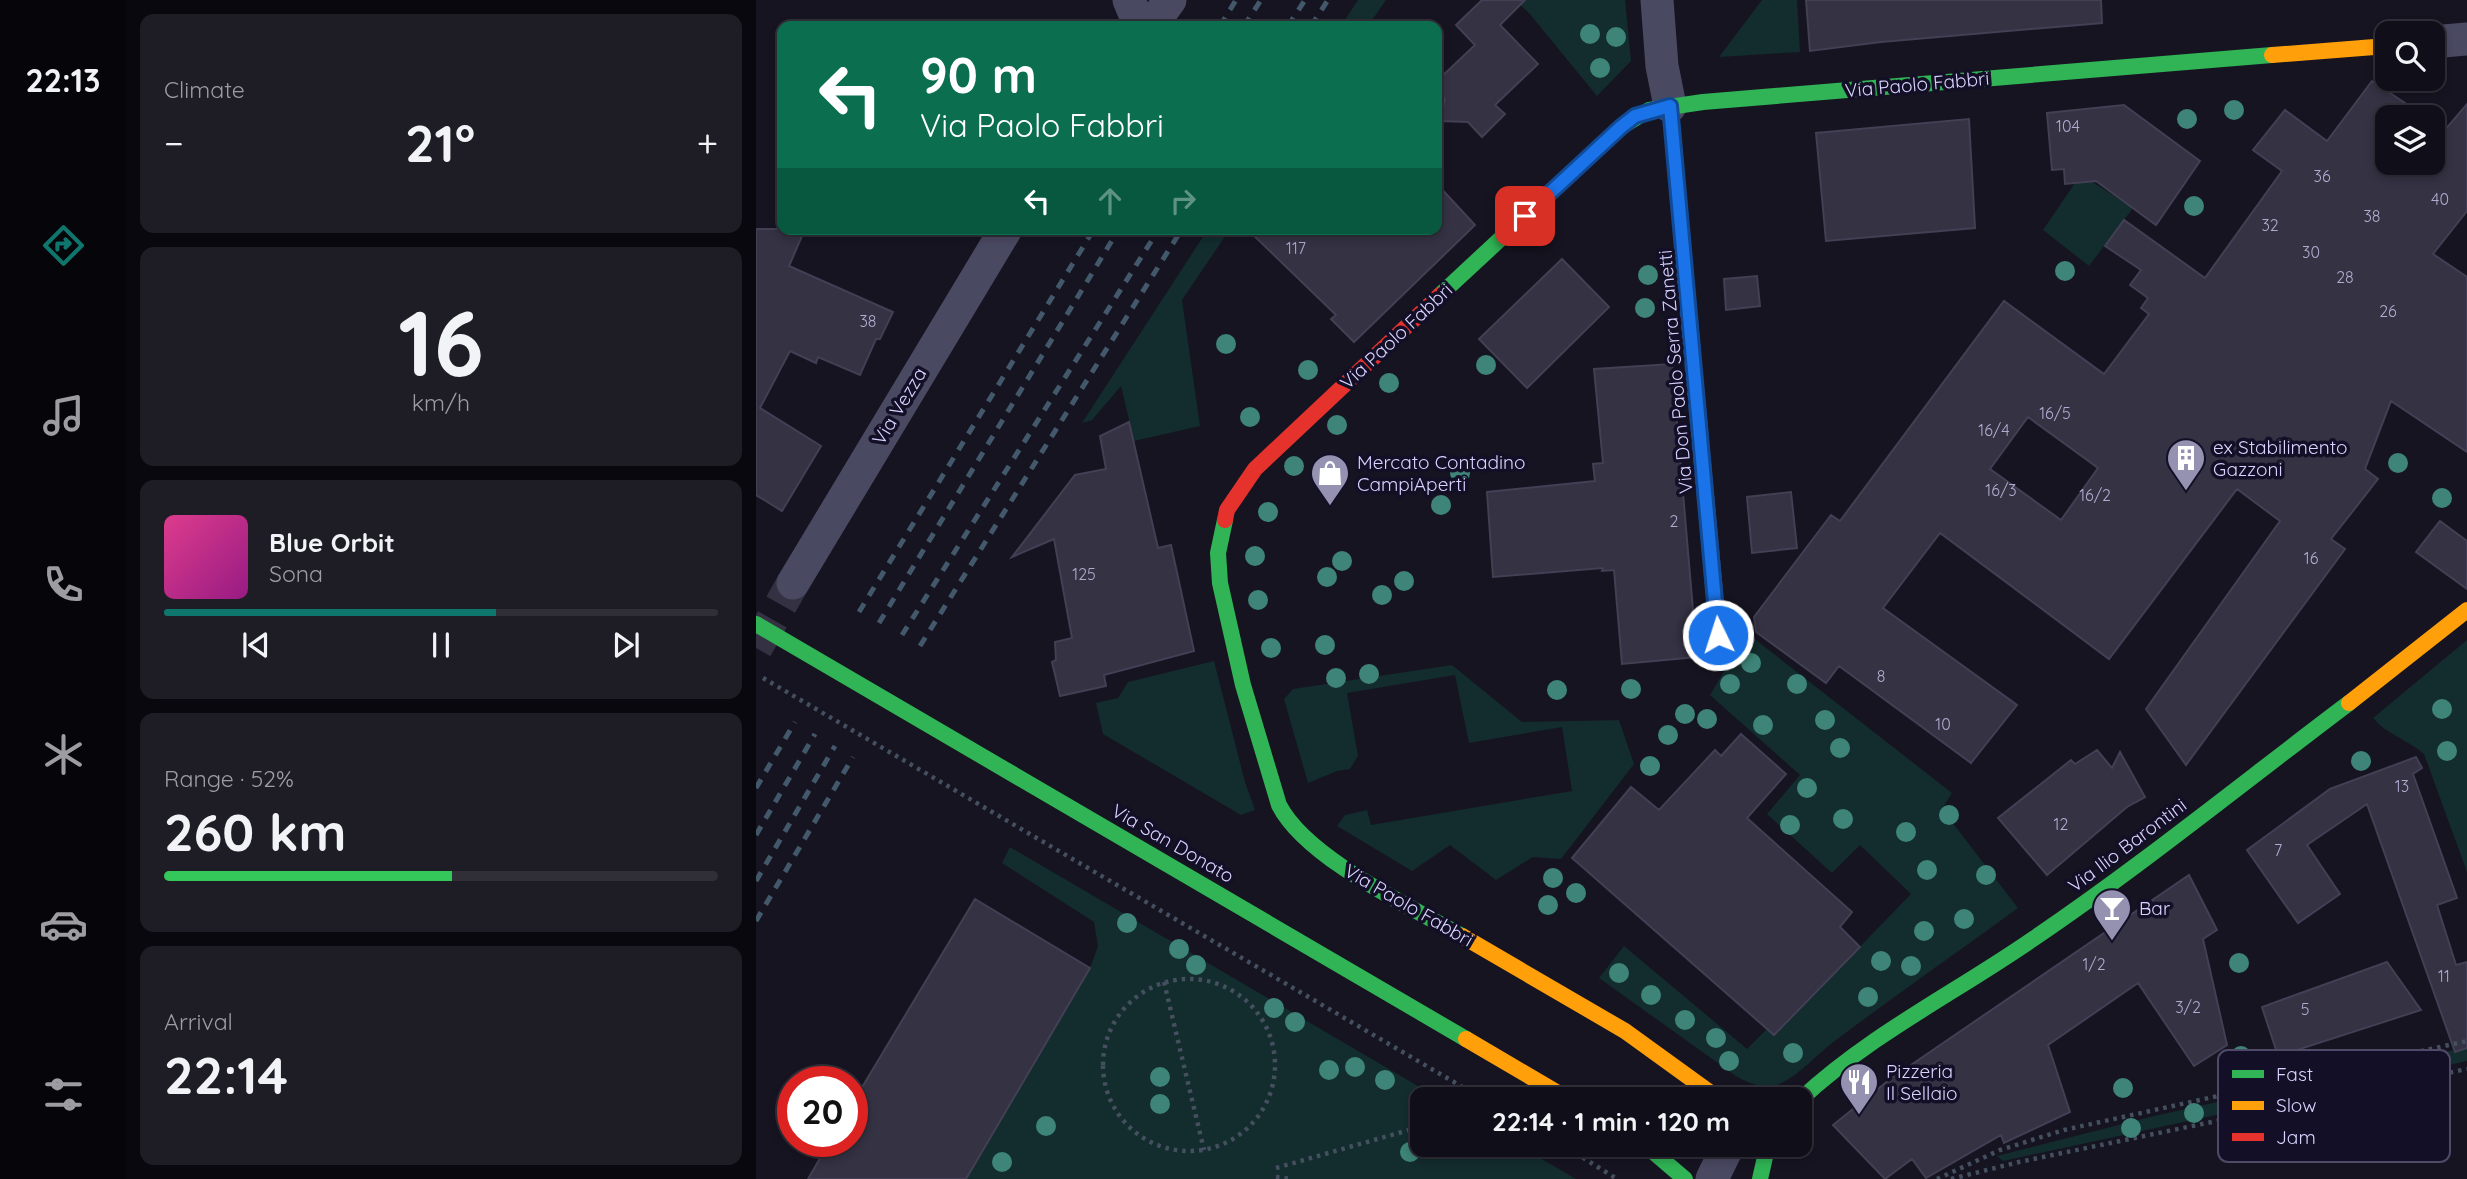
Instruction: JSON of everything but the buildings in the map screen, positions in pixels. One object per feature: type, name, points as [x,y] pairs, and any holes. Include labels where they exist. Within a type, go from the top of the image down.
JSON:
[{"type":"street","points":[[1129,0],[1138,21]]},
{"type":"street","points":[[1155,21],[1170,0]]},
{"type":"street","points":[[1657,0],[1662,66],[1670,106]]},
{"type":"street","points":[[2445,41],[2467,39]]},
{"type":"street","name":"Via Paolo Fabbri","points":[[1702,1087],[1625,1031],[1354,874],[1300,835],[1287,821],[1269,776],[1226,612],[1218,553],[1227,510],[1240,487],[1294,430],[1635,116],[1670,106],[1973,78],[2375,47]]},
{"type":"street","name":"Via Vezza","points":[[793,583],[1002,235]]},
{"type":"street","name":"Via Ilio Barontini","points":[[1812,1087],[1868,1044],[2028,943],[2083,904],[2383,677],[2467,610]]},
{"type":"street","name":"Via San Donato","points":[[756,624],[1547,1087]]},
{"type":"street","points":[[1659,1157],[1685,1179]]},
{"type":"street","points":[[1712,1179],[1723,1157]]},
{"type":"street","points":[[1760,1179],[1765,1157]]},
{"type":"lane","name":"Via Don Paolo Serra Zanetti","points":[[1670,106],[1718,635]]},
{"type":"path","points":[[756,674],[1462,1087]]},
{"type":"path","points":[[1191,978],[1218,983],[1242,996],[1260,1016],[1272,1041],[1275,1068],[1273,1083],[1262,1111],[1242,1133],[1224,1144],[1204,1150],[1166,1149],[1140,1137],[1120,1118],[1107,1093],[1102,1066],[1106,1038],[1119,1014],[1139,994],[1164,982],[1191,978]]},
{"type":"path","points":[[1164,982],[1204,1150]]},
{"type":"path","points":[[2426,1050],[2467,1041]]},
{"type":"path","points":[[1937,1179],[2000,1150],[2064,1130],[2218,1096]]},
{"type":"path","points":[[1951,1179],[2218,1121]]},
{"type":"path","points":[[1276,1168],[1410,1130]]},
{"type":"path","points":[[1582,1157],[1617,1179]]},
{"type":"path","points":[[1276,1177],[1291,1179]]},
{"type":"green space","points":[[1358,0],[1386,0],[1371,21],[1344,21]]},
{"type":"green space","points":[[1515,0],[1625,0],[1631,61],[1597,96],[1529,13]]},
{"type":"green space","points":[[1762,0],[1797,0],[1800,52],[1719,57]]},
{"type":"green space","points":[[2091,181],[2133,208],[2089,266],[2043,230],[2075,183]]},
{"type":"green space","points":[[1204,235],[1226,235],[1182,300],[1200,426],[1134,441],[1121,386],[1092,420],[1082,423]]},
{"type":"green space","points":[[1747,633],[1952,793],[1942,809],[2018,908],[1836,1040],[1793,1076],[1771,1086],[1755,1085],[1736,1076],[1599,978],[1624,946],[1747,1049],[1767,1029],[1774,1035],[1911,894],[1860,845],[1832,873],[1767,814],[1800,775],[1710,695]]},
{"type":"green space","points":[[2467,640],[2467,872],[2424,754],[2373,718]]},
{"type":"green space","points":[[1214,661],[1245,782],[1255,810],[1241,815],[1103,734],[1096,703],[1118,698],[1128,682]]},
{"type":"green space","points":[[1452,665],[1522,722],[1619,720],[1634,764],[1561,859],[1533,857],[1496,880],[1450,845],[1412,871],[1337,826],[1345,815],[1367,810],[1371,825],[1572,791],[1562,727],[1469,743],[1455,675],[1347,693],[1358,756],[1350,769],[1337,771],[1308,783],[1284,699],[1293,689]]},
{"type":"green space","points":[[1010,847],[1420,1087],[1410,1087],[1410,1157],[1538,1157],[1576,1179],[966,1179],[1090,968],[1098,946],[1094,922],[1002,863]]},
{"type":"green space","points":[[2467,1047],[2467,1061],[2450,1065],[2450,1051]]},
{"type":"green space","points":[[2218,1102],[2218,1115],[2003,1161],[1997,1156]]},
{"type":"tunnel","points":[[756,648],[793,583]]},
{"type":"railway","points":[[1223,21],[1236,0]]},
{"type":"railway","points":[[1247,21],[1261,0]]},
{"type":"railway","points":[[1291,21],[1305,0]]},
{"type":"railway","points":[[1314,21],[1328,0]]},
{"type":"railway","points":[[859,612],[1090,235]]},
{"type":"railway","points":[[879,623],[1115,235]]},
{"type":"railway","points":[[902,635],[1155,235]]},
{"type":"railway","points":[[920,646],[1178,235]]},
{"type":"railway","points":[[756,788],[795,722]]},
{"type":"railway","points":[[756,835],[815,734]]},
{"type":"railway","points":[[756,881],[835,746]]},
{"type":"railway","points":[[756,921],[853,757]]},
{"type":"traffic: fast","points":[[1440,295],[1621,127],[1649,110],[1703,102],[2272,55]]},
{"type":"traffic: fast","points":[[1225,520],[1218,553],[1220,583],[1243,685],[1279,805],[1292,825],[1335,862],[1462,936]]},
{"type":"traffic: fast","points":[[756,624],[1466,1039]]},
{"type":"traffic: fast","points":[[1812,1090],[1885,1034],[2074,911],[2349,703]]},
{"type":"traffic: fast","points":[[1659,1157],[1685,1179]]},
{"type":"traffic: fast","points":[[1760,1179],[1765,1157]]},
{"type":"traffic: slow","points":[[2272,55],[2375,47]]},
{"type":"traffic: slow","points":[[2349,703],[2467,610]]},
{"type":"traffic: slow","points":[[1462,936],[1625,1031],[1702,1087]]},
{"type":"traffic: slow","points":[[1466,1039],[1548,1087]]},
{"type":"traffic: jam","points":[[1225,520],[1227,510],[1255,469],[1440,295]]},
{"type":"place","name":"ex Stabilimento Gazzoni","points":[[2186,492]]},
{"type":"place","name":"Mercato Contadino CampiAperti","points":[[1330,507]]},
{"type":"place","name":"Bar","points":[[2112,942]]},
{"type":"place","name":"Pizzeria Il Sellaio","points":[[1859,1116]]},
{"type":"route","points":[[1525,216],[1635,116],[1670,106],[1706,473],[1718,635]]}]
